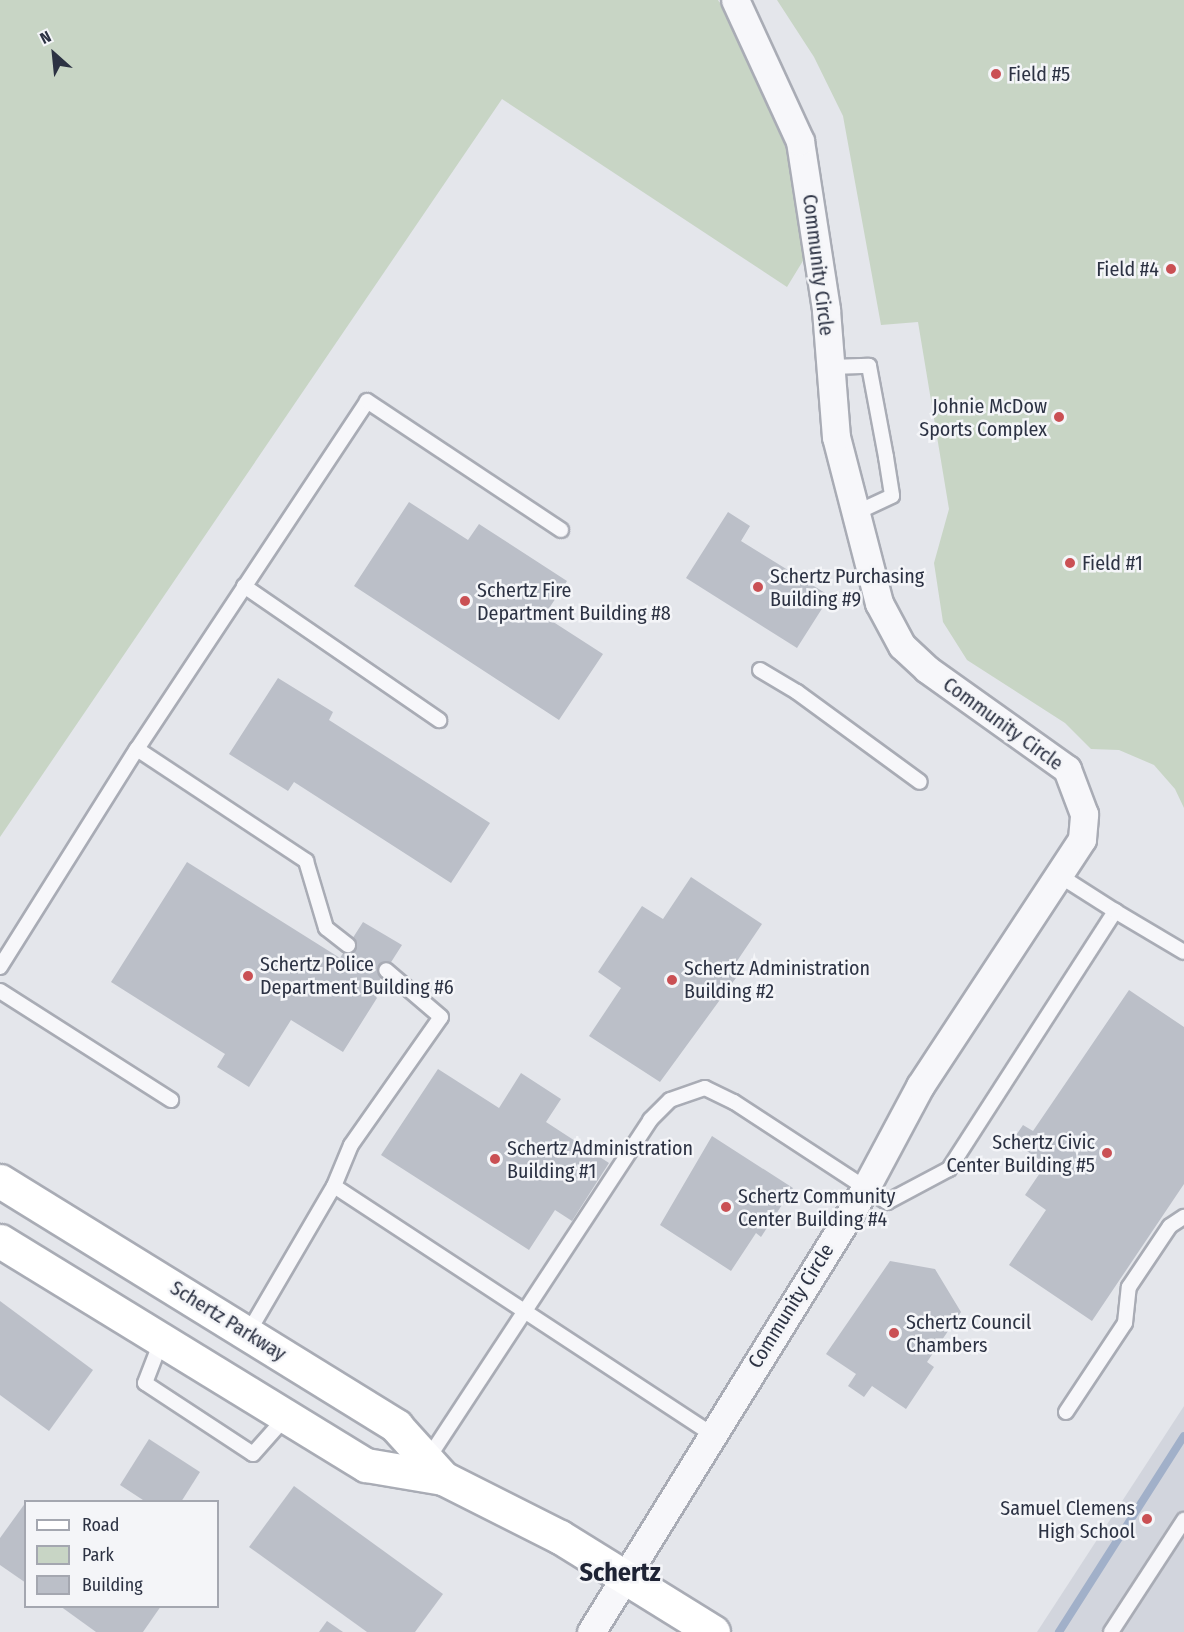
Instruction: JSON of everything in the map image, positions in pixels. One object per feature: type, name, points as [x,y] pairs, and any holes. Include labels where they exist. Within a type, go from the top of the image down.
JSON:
[{"type":"main road","name":"Schertz Parkway","points":[[0,1181],[193,1298],[396,1426],[435,1469],[626,1575],[713,1632]]},
{"type":"main road","name":"Schertz Parkway","points":[[0,1241],[162,1339],[285,1418],[366,1465],[435,1469]]},
{"type":"main road","points":[[162,1339],[193,1298]]},
{"type":"main road","points":[[285,1418],[316,1377]]},
{"type":"street","name":"Community Circle","points":[[591,1632],[715,1436],[753,1366],[865,1189],[920,1086],[1082,839],[1084,814],[1074,781],[1049,754],[927,669],[902,646],[879,603],[836,437],[831,367],[800,141],[735,0]]},
{"type":"lane","points":[[831,367],[869,366],[886,457],[892,496],[856,513]]},
{"type":"lane","points":[[0,967],[137,749],[367,401],[561,530]]},
{"type":"lane","points":[[244,586],[440,720]]},
{"type":"lane","points":[[760,670],[797,692],[920,782]]},
{"type":"lane","points":[[137,749],[306,861],[326,928],[348,945]]},
{"type":"lane","points":[[1058,874],[1184,952]]},
{"type":"lane","points":[[435,1469],[526,1313],[650,1120],[670,1100],[705,1088],[887,1202],[949,1169],[1116,911]]},
{"type":"lane","points":[[248,1333],[334,1186],[351,1145],[441,1017],[386,970]]},
{"type":"lane","points":[[0,991],[171,1101]]},
{"type":"lane","points":[[334,1186],[715,1436]]},
{"type":"lane","points":[[1066,1412],[1125,1323],[1129,1287],[1170,1226],[1184,1217]]},
{"type":"lane","points":[[162,1339],[145,1383],[253,1454],[285,1418]]},
{"type":"lane","points":[[1111,1632],[1184,1520]]},
{"type":"shaded area","name":"Samuel Clemens High School","points":[[1184,1406],[1184,1632],[1037,1632]]},
{"type":"green space","points":[[0,0],[718,0],[749,50],[786,129],[812,246],[787,287],[502,99],[0,837]]},
{"type":"green space","name":"Johnie McDow Sports Complex","points":[[777,0],[1184,0],[1184,808],[1175,789],[1154,765],[1119,750],[1091,749],[1065,723],[967,660],[943,622],[934,563],[949,509],[918,322],[881,325],[843,116],[814,57]]},
{"type":"building","name":"Schertz Fire Department Building #8","points":[[409,502],[468,540],[479,524],[567,581],[544,616],[603,654],[559,720],[354,586]]},
{"type":"building","name":"Schertz Purchasing Building #9","points":[[728,512],[750,526],[741,541],[830,596],[797,648],[686,578]]},
{"type":"building","points":[[278,678],[333,712],[329,720],[490,823],[451,883],[294,782],[288,791],[229,754]]},
{"type":"building","name":"Schertz Police Department Building #6","points":[[187,862],[340,958],[363,922],[402,945],[372,992],[377,998],[343,1052],[291,1020],[249,1087],[217,1067],[225,1054],[111,982]]},
{"type":"building","name":"Schertz Administration Building #2","points":[[691,877],[762,924],[733,967],[741,971],[660,1082],[589,1036],[621,988],[598,972],[642,906],[663,919]]},
{"type":"building","name":"Schertz Civic Center Building #5","points":[[1129,990],[1184,1027],[1184,1184],[1092,1321],[1009,1265],[1046,1210],[1025,1195],[1046,1164],[1012,1141],[1023,1125],[1033,1131]]},
{"type":"building","name":"Schertz Administration Building #1","points":[[438,1069],[499,1108],[521,1073],[561,1099],[546,1122],[609,1163],[572,1221],[555,1210],[529,1250],[381,1155]]},
{"type":"building","name":"Schertz Community Center Building #4","points":[[712,1136],[793,1188],[761,1237],[756,1233],[731,1271],[660,1225]]},
{"type":"building","name":"Schertz Council Chambers","points":[[890,1261],[935,1269],[961,1312],[927,1362],[934,1367],[906,1409],[872,1386],[864,1397],[848,1386],[856,1374],[826,1354]]},
{"type":"building","points":[[0,1301],[93,1370],[49,1431],[0,1395]]},
{"type":"building","points":[[149,1439],[200,1472],[182,1500],[143,1500],[120,1485]]},
{"type":"building","points":[[294,1486],[443,1594],[415,1632],[367,1632],[249,1547]]},
{"type":"building","points":[[24,1505],[24,1582],[0,1565],[0,1538]]},
{"type":"building","points":[[63,1608],[160,1608],[143,1632],[96,1632]]},
{"type":"building","points":[[327,1621],[343,1632],[319,1632]]},
{"type":"waterway","points":[[1059,1632],[1184,1436]]},
{"type":"place","name":"Field #5","points":[[996,74]]},
{"type":"place","name":"Field #4","points":[[1171,269]]},
{"type":"place","name":"Johnie McDow Sports Complex","points":[[1059,417]]},
{"type":"place","name":"Field #1","points":[[1070,563]]},
{"type":"place","name":"Schertz Purchasing Building #9","points":[[758,587]]},
{"type":"place","name":"Schertz Fire Department Building #8","points":[[465,601]]},
{"type":"place","name":"Schertz Police Department Building #6","points":[[248,976]]},
{"type":"place","name":"Schertz Administration Building #2","points":[[672,980]]},
{"type":"place","name":"Schertz Civic Center Building #5","points":[[1107,1153]]},
{"type":"place","name":"Schertz Administration Building #1","points":[[495,1159]]},
{"type":"place","name":"Schertz Community Center Building #4","points":[[726,1207]]},
{"type":"place","name":"Schertz Council Chambers","points":[[894,1333]]},
{"type":"place","name":"Samuel Clemens High School","points":[[1147,1519]]},
{"type":"district","name":"Schertz","points":[[620,1573]]}]
